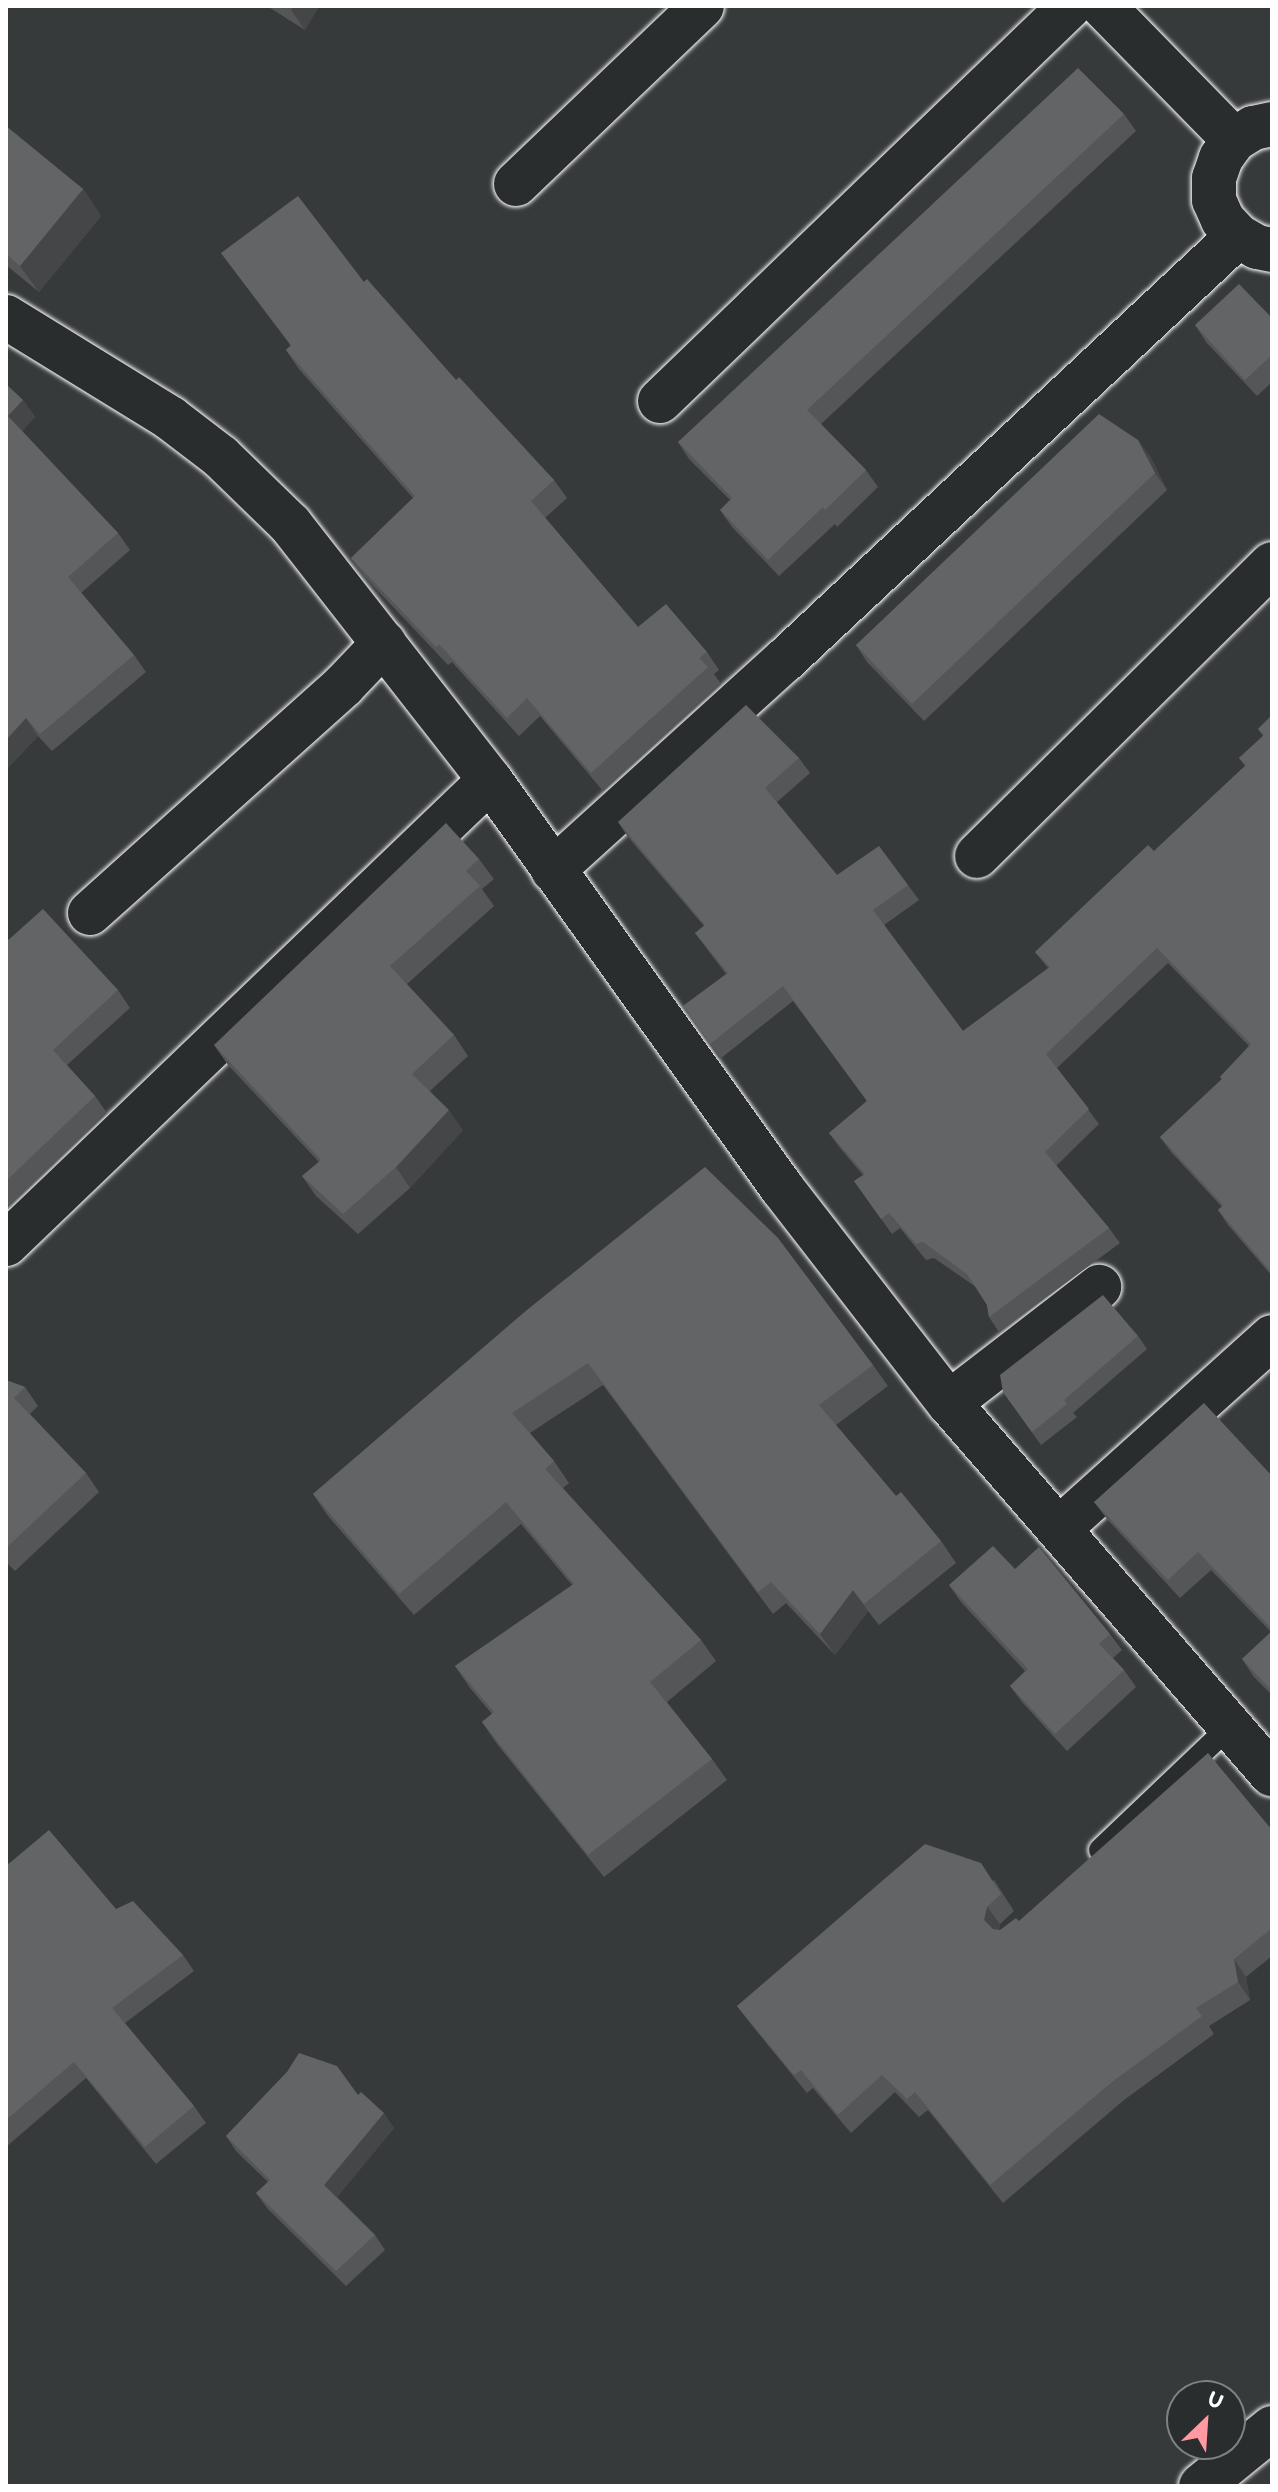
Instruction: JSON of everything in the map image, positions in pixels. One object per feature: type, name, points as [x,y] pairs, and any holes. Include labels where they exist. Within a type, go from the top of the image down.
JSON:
[{"type":"street","points":[[516,184],[702,6]]},
{"type":"street","points":[[660,401],[1070,6]]},
{"type":"street","points":[[553,870],[762,680],[1255,243],[1223,220],[1214,200],[1214,178],[1221,158],[1253,132],[1103,6]]},
{"type":"street","points":[[6,317],[170,418],[221,457],[290,524],[490,780],[782,1188],[949,1403],[1272,1774]]},
{"type":"street","points":[[977,856],[1272,564]]},
{"type":"street","points":[[90,913],[344,685],[384,643]]},
{"type":"street","points":[[6,1244],[490,780]]},
{"type":"street","points":[[949,1403],[1099,1287]]},
{"type":"street","points":[[1060,1528],[1261,1347]]},
{"type":"street","points":[[1201,2486],[1272,2428]]},
{"type":"lane","points":[[1089,1860],[1230,1726]]},
{"type":"building","points":[[1078,68],[1124,114],[807,410],[866,470],[768,560],[720,510],[732,498],[678,442]]},
{"type":"building","points":[[6,126],[83,189],[20,266],[6,254]]},
{"type":"building","points":[[298,196],[364,282],[367,279],[456,380],[459,377],[554,480],[531,501],[638,627],[666,604],[707,652],[699,658],[708,667],[591,773],[527,698],[507,718],[439,644],[436,647],[351,558],[415,496],[286,350],[291,345],[221,253]]},
{"type":"building","points":[[1239,284],[1272,318],[1272,355],[1245,380],[1195,325]]},
{"type":"building","points":[[6,384],[23,400],[8,416],[118,533],[68,577],[134,655],[40,734],[26,718],[6,740]]},
{"type":"building","points":[[1099,414],[1138,440],[1155,473],[912,704],[856,645]]},
{"type":"building","points":[[746,705],[799,758],[765,788],[837,875],[879,846],[908,885],[873,910],[963,1031],[1050,967],[1035,952],[1148,845],[1154,851],[1246,765],[1239,758],[1264,735],[1258,729],[1272,715],[1272,1273],[1218,1210],[1223,1205],[1160,1137],[1222,1079],[1220,1077],[1251,1044],[1157,948],[1046,1054],[1089,1109],[1045,1152],[1109,1228],[989,1317],[987,1305],[967,1274],[923,1242],[916,1244],[889,1213],[881,1219],[854,1181],[865,1174],[829,1133],[867,1101],[783,986],[710,1044],[683,1006],[728,973],[695,933],[705,925],[618,822]]},
{"type":"building","points":[[446,823],[479,859],[466,871],[480,886],[390,966],[454,1035],[412,1074],[449,1110],[396,1167],[343,1214],[302,1176],[321,1160],[214,1045]]},
{"type":"building","points":[[43,909],[118,990],[53,1050],[95,1096],[6,1181],[6,942]]},
{"type":"building","points":[[705,1167],[778,1238],[873,1365],[819,1405],[896,1496],[901,1492],[941,1541],[864,1604],[853,1590],[820,1634],[771,1582],[758,1592],[588,1363],[512,1413],[554,1461],[545,1469],[701,1640],[650,1682],[712,1759],[588,1855],[482,1722],[494,1712],[455,1666],[574,1584],[506,1502],[399,1594],[313,1494],[527,1310]]},
{"type":"building","points":[[1103,1295],[1138,1336],[1064,1400],[1067,1404],[1032,1432],[1003,1392],[1000,1375]]},
{"type":"building","points":[[6,1380],[25,1387],[14,1398],[86,1473],[6,1548]]},
{"type":"building","points":[[1204,1403],[1272,1476],[1272,1629],[1198,1552],[1168,1580],[1094,1502]]},
{"type":"building","points":[[993,1546],[1015,1569],[1039,1547],[1110,1634],[1099,1644],[1124,1670],[1055,1734],[1010,1686],[1028,1669],[949,1585]]},
{"type":"building","points":[[1272,1631],[1272,1691],[1242,1659]]},
{"type":"building","points":[[1208,1753],[1272,1830],[1272,1928],[1234,1959],[1238,1982],[1196,2008],[1202,2016],[1112,2082],[990,2185],[915,2092],[907,2099],[882,2075],[838,2115],[801,2070],[794,2075],[737,2006],[925,1844],[981,1863],[1001,1894],[987,1907],[984,1920],[993,1929],[1000,1930],[1016,1918],[1019,1921]]},
{"type":"building","points":[[49,1830],[116,1909],[133,1901],[183,1955],[112,2008],[194,2106],[145,2147],[74,2062],[6,2120],[6,1866]]},
{"type":"building","points":[[299,2053],[337,2066],[358,2095],[361,2092],[384,2113],[324,2185],[375,2235],[336,2271],[256,2193],[270,2180],[226,2136],[287,2072]]}]
